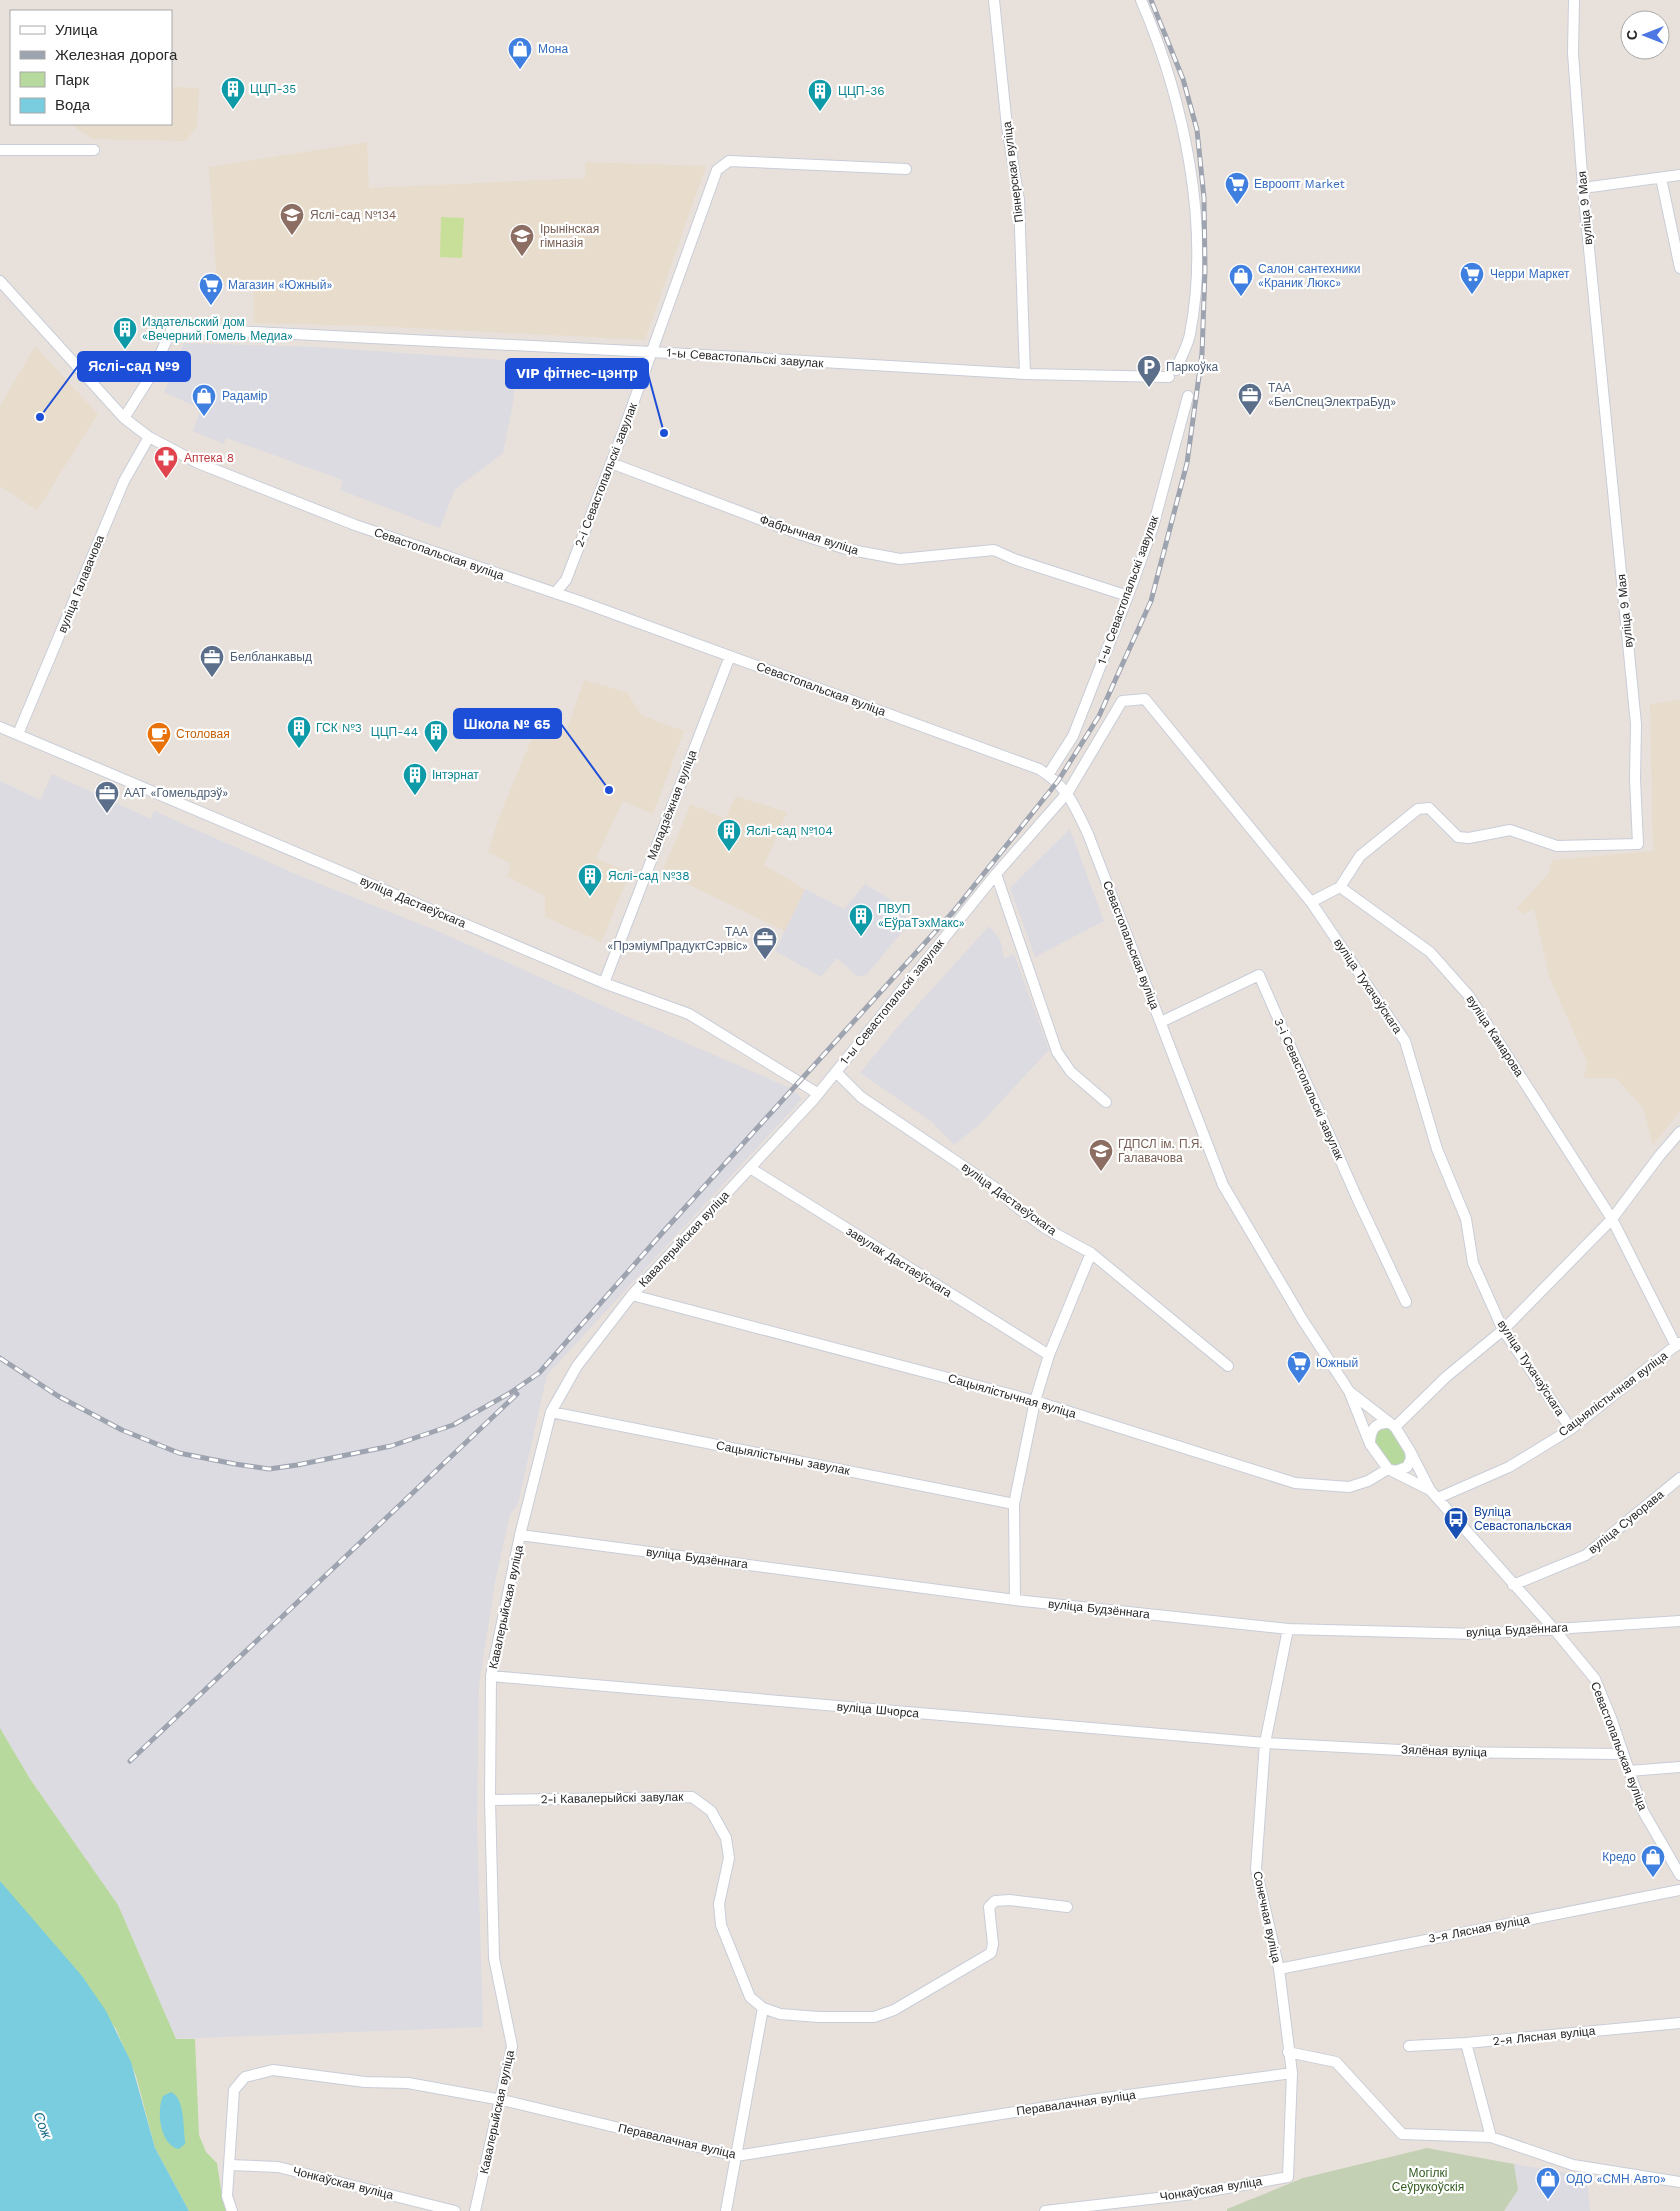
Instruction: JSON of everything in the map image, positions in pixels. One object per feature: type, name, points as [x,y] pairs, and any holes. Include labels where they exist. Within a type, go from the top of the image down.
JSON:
[{"type":"street","name":"Піянерская вуліца","points":[[994,0],[1007,127],[1018,200],[1025,374]]},
{"type":"street","name":"1-ы Севастопальскі завулак","points":[[124,418],[150,377],[172,328],[652,352],[1025,374],[1172,373],[1190,336],[1196,273],[1193,187],[1176,102],[1156,36],[1141,0]]},
{"type":"street","name":"вуліца 9 Мая","points":[[1311,902],[1340,887],[1360,856],[1418,809],[1429,808],[1458,837],[1469,838],[1510,830],[1557,846],[1638,844],[1635,779],[1636,724],[1583,188],[1574,53],[1574,0]]},
{"type":"street","points":[[0,150],[94,150]]},
{"type":"street","name":"2-і Севастопальскі завулак","points":[[555,593],[566,580],[611,463],[717,170],[729,162],[906,169]]},
{"type":"street","points":[[1583,188],[1680,175]]},
{"type":"street","points":[[1661,178],[1680,268]]},
{"type":"street","name":"Севастопальская вуліца","points":[[0,281],[124,418],[149,437],[205,466],[287,500],[403,542],[555,593],[1039,769],[1058,781],[1068,792],[1088,834],[1223,1186],[1302,1320],[1349,1391],[1370,1444],[1388,1469],[1430,1490]]},
{"type":"street","name":"1-ы Севастопальскі завулак","points":[[1048,775],[1073,736],[1128,596],[1153,527],[1188,396]]},
{"type":"street","name":"вуліца Галавачова","points":[[18,734],[124,481],[149,437]]},
{"type":"street","name":"Фабрычная вуліца","points":[[611,463],[799,534],[846,549],[900,559],[994,550],[1128,596]]},
{"type":"street","name":"Маладзёжная вуліца","points":[[604,983],[730,656]]},
{"type":"street","name":"вуліца Тухачэўскага","points":[[1068,792],[1122,701],[1145,699],[1311,902],[1405,1041],[1437,1149],[1466,1219],[1473,1263],[1503,1330],[1570,1429]]},
{"type":"street","name":"вуліца Дастаеўскага","points":[[0,727],[604,983],[689,1014],[815,1096]]},
{"type":"street","name":"1-ы Севастопальскі завулак","points":[[815,1096],[996,874],[1068,792]]},
{"type":"street","points":[[996,874],[1057,1052],[1071,1072],[1106,1102]]},
{"type":"street","name":"вуліца Камарова","points":[[1340,887],[1430,952],[1469,996],[1612,1219],[1678,1344]]},
{"type":"street","name":"3-і Севастопальскі завулак","points":[[1161,1022],[1259,975],[1357,1198],[1406,1302]]},
{"type":"street","name":"вуліца Дастаеўскага","points":[[836,1072],[861,1096],[994,1187],[1045,1228],[1092,1253],[1228,1366]]},
{"type":"street","name":"Кавалерыйская вуліца","points":[[475,2211],[502,2100],[512,2046],[494,1958],[490,1800],[492,1676],[520,1535],[551,1412],[577,1366],[632,1294],[815,1096]]},
{"type":"street","points":[[1370,1444],[1372,1431],[1375,1427],[1379,1424],[1392,1425],[1503,1330],[1612,1219],[1660,1154],[1680,1132]]},
{"type":"street","name":"завулак Дастаеўскага","points":[[750,1168],[1048,1355]]},
{"type":"street","points":[[1015,1600],[1014,1504],[1035,1401],[1048,1355],[1092,1253]]},
{"type":"street","name":"Сацыялістычная вуліца","points":[[632,1294],[1035,1401],[1295,1483],[1348,1487],[1368,1481],[1388,1469]]},
{"type":"street","name":"Сацыялістычная вуліца","points":[[1438,1498],[1509,1468],[1570,1429],[1678,1344]]},
{"type":"street","name":"Севастопальская вуліца","points":[[1349,1391],[1392,1425],[1410,1451],[1430,1490],[1553,1628],[1595,1679],[1643,1811],[1680,1874]]},
{"type":"street","name":"Сацыялістычны завулак","points":[[551,1412],[1014,1504]]},
{"type":"street","points":[[1388,1469],[1396,1471],[1407,1467],[1410,1464],[1410,1451]]},
{"type":"street","name":"вуліца Суворава","points":[[1513,1585],[1586,1555],[1680,1478]]},
{"type":"street","name":"вуліца Будзённага","points":[[520,1535],[1015,1600],[1288,1629],[1477,1634],[1680,1621]]},
{"type":"street","name":"Сонечная вуліца","points":[[1288,1629],[1265,1744],[1256,1868],[1279,1969],[1292,2074],[1288,2177]]},
{"type":"street","name":"вуліца Шчорса","points":[[492,1676],[1265,1744]]},
{"type":"street","name":"Зялёная вуліца","points":[[1265,1744],[1440,1752],[1623,1754]]},
{"type":"street","points":[[1629,1770],[1680,1767]]},
{"type":"street","name":"2-і Кавалерыйскі завулак","points":[[490,1800],[692,1797],[711,1811],[726,1838],[729,1858],[719,1904],[720,1925],[750,1997],[764,2008]]},
{"type":"street","name":"3-я Лясная вуліца","points":[[1279,1969],[1680,1890]]},
{"type":"street","points":[[726,2211],[764,2008],[780,2014],[819,2017],[874,2017],[894,2010],[991,1953],[993,1944],[989,1906],[995,1901],[1010,1900],[1067,1907]]},
{"type":"street","name":"2-я Лясная вуліца","points":[[1409,2046],[1466,2043],[1680,2023]]},
{"type":"street","points":[[1466,2043],[1491,2137]]},
{"type":"street","points":[[1288,2052],[1336,2062],[1402,2134],[1491,2137],[1573,2165],[1680,2182]]},
{"type":"street","name":"Перавалачная вуліца","points":[[232,2211],[227,2196],[234,2090],[245,2077],[273,2070],[365,2082],[408,2083],[502,2100],[736,2156],[1091,2100],[1292,2074]]},
{"type":"street","name":"Чонкаўская вуліца","points":[[229,2165],[278,2168],[455,2211]]},
{"type":"street","name":"Чонкаўская вуліца","points":[[1045,2211],[1193,2194],[1288,2177]]},
{"type":"shaded area","points":[[172,87],[199,88],[197,126],[186,141],[93,139],[72,125],[172,125]]},
{"type":"shaded area","name":"Ірынінская гімназія","points":[[367,142],[369,188],[585,178],[586,162],[706,166],[645,340],[372,326],[254,323],[253,285],[217,285],[209,167]]},
{"type":"shaded area","points":[[184,343],[317,347],[517,361],[513,403],[503,453],[455,489],[440,528],[340,490],[343,481],[332,476],[226,438],[224,444],[193,431],[201,409],[164,392]]},
{"type":"shaded area","points":[[35,346],[98,414],[37,510],[0,486],[0,406]]},
{"type":"shaded area","points":[[584,680],[627,692],[641,715],[684,731],[653,814],[623,801],[596,858],[630,873],[601,942],[545,917],[545,896],[508,877],[510,863],[488,852],[499,817],[538,724],[566,732]]},
{"type":"shaded area","points":[[1680,700],[1680,1111],[1653,1145],[1643,1108],[1616,1078],[1584,1078],[1587,1062],[1550,979],[1534,909],[1523,914],[1517,908],[1549,873],[1552,860],[1653,851],[1650,704]]},
{"type":"shaded area","name":"ААТ «Гомельдрэў»","points":[[52,774],[151,819],[154,811],[298,875],[442,933],[679,1040],[793,1089],[802,1099],[547,1375],[518,1504],[510,1515],[496,1577],[479,1684],[477,1823],[483,2027],[176,2039],[118,1905],[30,1779],[0,1728],[0,781],[40,800]]},
{"type":"shaded area","points":[[736,796],[787,812],[764,865],[805,889],[785,931],[662,872],[691,804],[725,819]]},
{"type":"shaded area","points":[[1070,829],[1104,921],[1035,957],[1010,888]]},
{"type":"shaded area","name":"ПВУП «ЕўраТэхМакс»","points":[[865,884],[904,908],[908,925],[867,974],[858,977],[837,958],[821,977],[775,951],[805,889],[844,909]]},
{"type":"shaded area","points":[[989,926],[1000,939],[1004,958],[1014,954],[1049,1050],[979,1125],[954,1145],[932,1122],[860,1073],[895,1030]]},
{"type":"shaded area","points":[[1514,2164],[1581,2175],[1588,2189],[1590,2211],[1504,2211],[1518,2190]]},
{"type":"green space","points":[[441,217],[464,218],[462,258],[440,257]]},
{"type":"green space","points":[[1388,1427],[1406,1448],[1406,1461],[1399,1466],[1389,1465],[1374,1443],[1375,1431]]},
{"type":"green space","points":[[0,1728],[30,1779],[118,1905],[176,2039],[195,2039],[199,2135],[206,2152],[217,2163],[221,2189],[228,2211],[189,2211],[155,2148],[136,2076],[116,2029],[0,1881]]},
{"type":"green space","name":"Могілкі Сеўрукоўскія","points":[[1427,2148],[1514,2164],[1518,2190],[1504,2211],[1227,2211],[1227,2209],[1303,2178]]},
{"type":"water","name":"Сож","points":[[0,1881],[82,1976],[106,2011],[131,2062],[155,2148],[189,2211],[0,2211]]},
{"type":"water","points":[[171,2092],[179,2100],[182,2113],[185,2144],[179,2149],[168,2141],[161,2127],[161,2102],[163,2096]]},
{"type":"railway","points":[[0,1358],[58,1396],[122,1430],[179,1453],[235,1464],[269,1469],[297,1465],[391,1446],[453,1425],[510,1393],[539,1373],[663,1232],[953,912],[1058,781],[1099,716],[1151,601],[1187,463],[1202,354],[1205,270],[1204,198],[1197,130],[1183,79],[1151,0]]},
{"type":"railway","points":[[130,1761],[517,1394]]},
{"type":"place","name":"Мона","points":[[520,70]]},
{"type":"place","name":"ЦЦП-35","points":[[233,110]]},
{"type":"place","name":"ЦЦП-36","points":[[820,112]]},
{"type":"place","name":"Евроопт Market","points":[[1237,205]]},
{"type":"place","name":"Яслі-сад №134","points":[[292,236]]},
{"type":"place","name":"Ірынінская гімназія","points":[[522,257]]},
{"type":"place","name":"Черри Маркет","points":[[1472,295]]},
{"type":"place","name":"Салон сантехники «Краник Люкс»","points":[[1241,297]]},
{"type":"place","name":"Магазин «Южный»","points":[[211,306]]},
{"type":"place","name":"Издательский дом «Вечерний Гомель Медиа»","points":[[125,350]]},
{"type":"place","name":"Паркоўка","points":[[1149,388]]},
{"type":"place","name":"ТАА «БелСпецЭлектраБуд»","points":[[1250,416]]},
{"type":"place","name":"Яслі-сад №9","points":[[40,417]]},
{"type":"place","name":"Радамір","points":[[204,417]]},
{"type":"place","name":"VIP фітнес-цэнтр","points":[[664,433]]},
{"type":"place","name":"Аптека 8","points":[[166,479]]},
{"type":"place","name":"Белбланкавыд","points":[[212,678]]},
{"type":"place","name":"ГСК №3","points":[[299,749]]},
{"type":"place","name":"ЦЦП-44","points":[[436,753]]},
{"type":"place","name":"Столовая","points":[[159,755]]},
{"type":"place","name":"Школа № 65","points":[[609,790]]},
{"type":"place","name":"Інтэрнат","points":[[415,796]]},
{"type":"place","name":"ААТ «Гомельдрэў»","points":[[107,814]]},
{"type":"place","name":"Яслі-сад №104","points":[[729,852]]},
{"type":"place","name":"Яслі-сад №38","points":[[590,897]]},
{"type":"place","name":"ПВУП «ЕўраТэхМакс»","points":[[861,937]]},
{"type":"place","name":"ТАА «ПрэміумПрадуктСэрвіс»","points":[[765,960]]},
{"type":"place","name":"ГДПСЛ ім. П.Я. Галавачова","points":[[1101,1172]]},
{"type":"place","name":"Южный","points":[[1299,1384]]},
{"type":"place","name":"Вуліца Севастопальская","points":[[1456,1540]]},
{"type":"place","name":"Кредо","points":[[1653,1878]]},
{"type":"place","name":"ОДО «СМН Авто»","points":[[1548,2200]]}]
